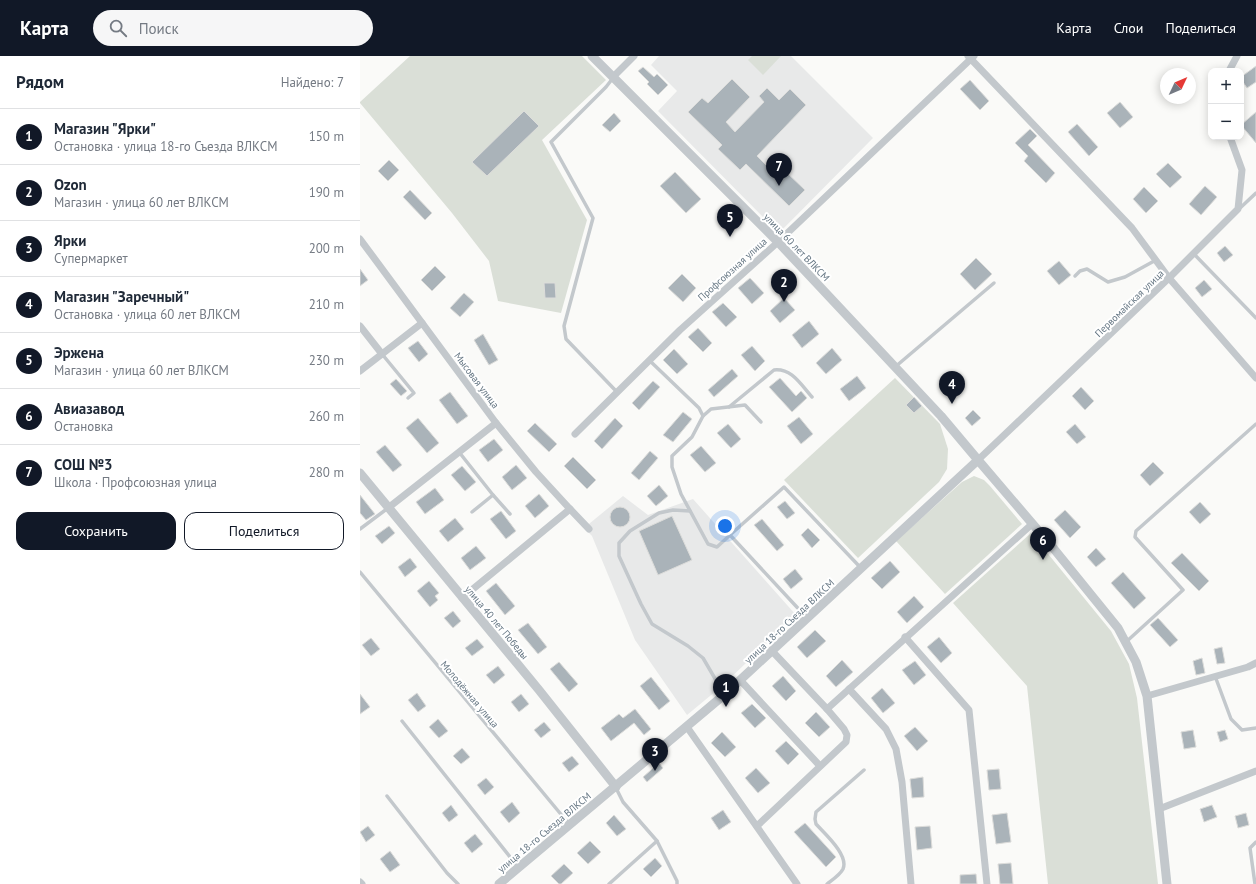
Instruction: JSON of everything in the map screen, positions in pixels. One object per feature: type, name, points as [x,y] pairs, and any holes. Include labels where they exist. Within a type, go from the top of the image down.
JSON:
[{"type":"street","name":"улица 60 лет ВЛКСМ","points":[[592,56],[778,242],[942,416],[1118,628],[1136,662],[1147,696],[1167,884]]},
{"type":"street","points":[[613,77],[634,56]]},
{"type":"street","points":[[1231,68],[1237,56]]},
{"type":"street","points":[[971,57],[1132,228],[1169,278],[1256,378]]},
{"type":"street","name":"Профсоюзная улица","points":[[575,434],[680,330],[778,242],[971,57]]},
{"type":"street","points":[[1231,140],[1242,170],[1238,210]]},
{"type":"street","name":"Первомайская улица","points":[[978,460],[1194,254],[1238,210]]},
{"type":"street","name":"Мысовая улица","points":[[360,239],[496,423],[388,508]]},
{"type":"street","points":[[360,371],[422,323]]},
{"type":"street","points":[[360,326],[382,354]]},
{"type":"street","points":[[496,423],[536,472],[589,529]]},
{"type":"street","name":"улица 18-го Съезда ВЛКСМ","points":[[499,884],[741,681],[978,460]]},
{"type":"street","name":"улица 40 лет Победы","points":[[360,473],[616,786]]},
{"type":"street","points":[[462,598],[570,509]]},
{"type":"street","points":[[827,709],[1032,524]]},
{"type":"street","points":[[905,637],[969,710],[987,884]]},
{"type":"street","points":[[757,826],[846,742],[847,735],[844,729],[827,709],[772,651]]},
{"type":"street","points":[[1147,696],[1248,667],[1256,663]]},
{"type":"street","points":[[741,681],[820,766]]},
{"type":"street","points":[[849,689],[886,729],[896,749],[902,782],[911,884]]},
{"type":"street","points":[[687,727],[797,884]]},
{"type":"street","points":[[1159,809],[1256,771]]},
{"type":"lane","points":[[613,77],[606,87],[551,142],[593,218],[564,326],[566,339],[617,392]]},
{"type":"lane","points":[[1238,210],[1256,193]]},
{"type":"lane","points":[[1194,254],[1256,319]]},
{"type":"lane","points":[[1075,276],[1080,271],[1087,269],[1108,282],[1125,277],[1156,260]]},
{"type":"lane","points":[[895,367],[994,283]]},
{"type":"lane","points":[[382,354],[414,393],[408,398]]},
{"type":"lane","points":[[649,360],[699,408],[703,416]]},
{"type":"lane","points":[[729,407],[774,370],[781,369],[790,373],[812,398]]},
{"type":"lane","points":[[761,422],[746,405],[711,409],[703,416],[692,437],[672,456],[672,467],[681,494],[708,544],[717,547],[784,486],[861,568]]},
{"type":"lane","points":[[1126,642],[1183,590],[1135,537],[1136,531],[1256,424]]},
{"type":"lane","points":[[459,452],[510,514]]},
{"type":"lane","points":[[472,512],[493,495]]},
{"type":"lane","points":[[360,530],[388,508]]},
{"type":"lane","points":[[690,511],[673,510],[659,513],[630,531],[619,543],[619,556],[652,624],[688,646],[702,658],[724,695]]},
{"type":"lane","points":[[730,535],[808,619]]},
{"type":"lane","name":"Молодёжная улица","points":[[360,572],[570,825]]},
{"type":"lane","points":[[1215,676],[1231,719],[1242,730],[1256,728]]},
{"type":"lane","points":[[402,721],[518,868]]},
{"type":"lane","points":[[827,884],[838,876],[844,868],[843,858],[839,850],[816,824],[816,812],[864,770]]},
{"type":"lane","points":[[616,786],[623,802],[657,841],[677,881],[677,884]]},
{"type":"lane","points":[[387,796],[447,873],[458,884]]},
{"type":"lane","points":[[609,884],[657,841]]},
{"type":"lane","points":[[1255,884],[1250,848],[1256,842]]},
{"type":"shaded area","points":[[410,56],[582,56],[606,80],[542,140],[587,220],[561,313],[498,301],[489,261],[452,213],[360,103]]},
{"type":"shaded area","points":[[659,56],[791,56],[873,138],[779,233],[658,111],[677,91],[651,65]]},
{"type":"shaded area","points":[[752,56],[781,56],[763,75],[748,60]]},
{"type":"shaded area","points":[[895,378],[940,424],[948,449],[947,469],[939,482],[858,558],[784,480]]},
{"type":"shaded area","points":[[974,476],[984,480],[990,486],[1022,524],[945,594],[896,541],[962,482]]},
{"type":"shaded area","points":[[623,496],[648,515],[693,499],[796,615],[722,686],[687,715],[635,640],[592,536],[584,528]]},
{"type":"shaded area","points":[[1031,533],[1111,631],[1129,664],[1137,698],[1158,884],[1048,884],[1027,686],[953,603]]},
{"type":"building","points":[[1256,66],[1256,82],[1247,88],[1244,84],[1244,75]]},
{"type":"building","points":[[643,67],[654,77],[657,74],[668,85],[658,95],[647,84],[649,82],[638,71]]},
{"type":"building","points":[[732,79],[750,97],[726,122],[735,132],[764,102],[759,96],[767,88],[779,100],[790,89],[806,105],[757,156],[776,175],[783,169],[805,190],[789,206],[746,164],[740,170],[718,149],[722,145],[688,112],[702,98],[708,103]]},
{"type":"building","points":[[970,80],[989,101],[980,110],[960,89]]},
{"type":"building","points":[[1120,102],[1133,117],[1120,128],[1107,113]]},
{"type":"building","points":[[524,111],[539,126],[487,176],[472,162]]},
{"type":"building","points":[[1256,112],[1256,143],[1244,129],[1244,122]]},
{"type":"building","points":[[614,113],[621,121],[610,132],[602,125]]},
{"type":"building","points":[[1077,124],[1098,147],[1089,156],[1068,132]]},
{"type":"building","points":[[1030,129],[1037,136],[1028,145],[1055,173],[1046,183],[1024,161],[1028,156],[1015,143]]},
{"type":"building","points":[[389,160],[399,170],[388,181],[378,171]]},
{"type":"building","points":[[1168,163],[1182,177],[1170,188],[1156,174]]},
{"type":"building","points":[[675,172],[701,199],[686,213],[660,186]]},
{"type":"building","points":[[1205,186],[1217,197],[1201,215],[1189,204]]},
{"type":"building","points":[[1144,187],[1158,201],[1146,213],[1133,199]]},
{"type":"building","points":[[410,190],[432,213],[425,220],[403,197]]},
{"type":"building","points":[[1225,246],[1233,255],[1224,262],[1217,253]]},
{"type":"building","points":[[976,258],[992,274],[975,290],[960,274]]},
{"type":"building","points":[[1059,261],[1071,275],[1059,285],[1047,271]]},
{"type":"building","points":[[435,266],[446,277],[432,291],[421,280]]},
{"type":"building","points":[[360,269],[368,280],[360,286]]},
{"type":"building","points":[[682,274],[696,288],[683,302],[668,288]]},
{"type":"building","points":[[750,278],[764,293],[752,304],[738,288]]},
{"type":"building","points":[[1204,280],[1212,289],[1202,297],[1195,288]]},
{"type":"building","points":[[544,283],[555,283],[556,298],[545,298]]},
{"type":"building","points":[[464,293],[474,302],[460,317],[450,308]]},
{"type":"building","points":[[784,298],[795,310],[780,323],[770,311]]},
{"type":"building","points":[[723,303],[737,317],[726,327],[712,312]]},
{"type":"building","points":[[809,321],[819,334],[802,348],[792,335]]},
{"type":"building","points":[[698,328],[712,343],[703,352],[688,337]]},
{"type":"building","points":[[483,334],[498,360],[489,365],[474,340]]},
{"type":"building","points":[[418,341],[428,354],[419,362],[408,348]]},
{"type":"building","points":[[752,346],[765,361],[755,371],[741,355]]},
{"type":"building","points":[[832,348],[842,360],[826,374],[816,363]]},
{"type":"building","points":[[674,349],[688,364],[677,374],[663,360]]},
{"type":"building","points":[[732,369],[738,376],[714,397],[708,390]]},
{"type":"building","points":[[857,376],[866,388],[849,401],[840,389]]},
{"type":"building","points":[[780,378],[796,396],[801,391],[807,398],[792,412],[769,387]]},
{"type":"building","points":[[396,379],[407,391],[401,396],[390,384]]},
{"type":"building","points":[[653,381],[660,387],[639,410],[632,403]]},
{"type":"building","points":[[1081,387],[1094,401],[1085,410],[1072,396]]},
{"type":"building","points":[[450,392],[468,416],[457,424],[439,400]]},
{"type":"building","points":[[914,397],[922,406],[914,413],[906,405]]},
{"type":"building","points":[[973,410],[981,418],[972,426],[965,418]]},
{"type":"building","points":[[683,412],[692,419],[673,442],[663,435]]},
{"type":"building","points":[[799,417],[813,434],[801,444],[787,426]]},
{"type":"building","points":[[418,418],[439,443],[427,453],[406,428]]},
{"type":"building","points":[[615,418],[623,426],[602,449],[594,441]]},
{"type":"building","points":[[535,423],[557,444],[549,452],[527,431]]},
{"type":"building","points":[[728,424],[741,439],[731,448],[717,433]]},
{"type":"building","points":[[1075,424],[1086,437],[1077,444],[1066,432]]},
{"type":"building","points":[[494,439],[503,450],[488,462],[479,450]]},
{"type":"building","points":[[385,445],[402,465],[393,472],[376,452]]},
{"type":"building","points":[[701,446],[716,463],[705,472],[690,455]]},
{"type":"building","points":[[650,451],[658,458],[639,480],[631,473]]},
{"type":"building","points":[[573,457],[596,480],[587,489],[564,466]]},
{"type":"building","points":[[1153,462],[1164,473],[1150,486],[1140,475]]},
{"type":"building","points":[[516,465],[527,478],[512,490],[502,477]]},
{"type":"building","points":[[462,466],[476,482],[465,491],[451,475]]},
{"type":"building","points":[[659,485],[668,496],[656,506],[647,496]]},
{"type":"building","points":[[435,488],[444,500],[425,514],[416,502]]},
{"type":"building","points":[[539,494],[549,506],[535,518],[525,506]]},
{"type":"building","points":[[360,495],[375,514],[366,520],[360,513]]},
{"type":"building","points":[[785,501],[795,513],[787,519],[777,507]]},
{"type":"building","points":[[1200,502],[1211,514],[1200,524],[1189,512]]},
{"type":"building","points":[[620,507],[627,510],[630,517],[627,524],[620,527],[613,524],[610,517],[613,510]]},
{"type":"building","points":[[1065,510],[1081,527],[1070,538],[1054,520]]},
{"type":"building","points":[[501,511],[516,531],[506,539],[490,519]]},
{"type":"building","points":[[672,516],[692,560],[658,575],[639,531]]},
{"type":"building","points":[[455,518],[464,529],[448,542],[439,531]]},
{"type":"building","points":[[762,519],[784,545],[777,551],[754,525]]},
{"type":"building","points":[[389,526],[395,533],[382,544],[375,536]]},
{"type":"building","points":[[808,528],[820,540],[812,548],[801,535]]},
{"type":"building","points":[[476,546],[486,558],[470,570],[461,558]]},
{"type":"building","points":[[1096,548],[1106,559],[1096,567],[1087,557]]},
{"type":"building","points":[[1182,553],[1209,581],[1199,591],[1171,563]]},
{"type":"building","points":[[410,558],[417,567],[405,577],[398,567]]},
{"type":"building","points":[[890,561],[900,572],[882,589],[871,578]]},
{"type":"building","points":[[795,569],[803,579],[791,589],[783,579]]},
{"type":"building","points":[[1123,572],[1146,598],[1134,609],[1111,583]]},
{"type":"building","points":[[429,581],[439,593],[435,596],[438,600],[430,607],[417,591]]},
{"type":"building","points":[[496,583],[515,606],[505,615],[486,591]]},
{"type":"building","points":[[914,596],[924,607],[907,623],[897,612]]},
{"type":"building","points":[[453,611],[461,621],[453,628],[444,618]]},
{"type":"building","points":[[1158,618],[1178,640],[1170,647],[1150,625]]},
{"type":"building","points":[[528,623],[547,647],[538,654],[518,630]]},
{"type":"building","points":[[815,630],[826,641],[807,658],[797,647]]},
{"type":"building","points":[[939,637],[952,653],[941,663],[927,647]]},
{"type":"building","points":[[371,638],[380,649],[371,656],[362,645]]},
{"type":"building","points":[[477,639],[484,647],[472,656],[465,648]]},
{"type":"building","points":[[1222,647],[1225,663],[1217,664],[1214,649]]},
{"type":"building","points":[[1202,658],[1205,673],[1196,675],[1193,661]]},
{"type":"building","points":[[842,660],[853,672],[836,687],[826,676]]},
{"type":"building","points":[[915,661],[926,675],[914,685],[902,670]]},
{"type":"building","points":[[559,662],[578,684],[569,692],[550,669]]},
{"type":"building","points":[[498,666],[505,675],[494,684],[486,675]]},
{"type":"building","points":[[783,676],[796,691],[786,701],[772,686]]},
{"type":"building","points":[[651,677],[670,701],[659,710],[640,686]]},
{"type":"building","points":[[882,688],[895,703],[883,713],[871,698]]},
{"type":"building","points":[[417,693],[426,706],[418,712],[408,700]]},
{"type":"building","points":[[360,694],[370,707],[360,714]]},
{"type":"building","points":[[521,694],[529,704],[519,712],[511,702]]},
{"type":"building","points":[[752,704],[766,718],[755,728],[741,713]]},
{"type":"building","points":[[635,709],[651,729],[644,735],[634,723],[611,741],[601,728],[619,714],[623,718]]},
{"type":"building","points":[[816,712],[830,727],[819,737],[805,723]]},
{"type":"building","points":[[438,719],[448,731],[439,738],[429,727]]},
{"type":"building","points":[[544,722],[551,730],[541,738],[534,730]]},
{"type":"building","points":[[915,727],[928,741],[917,751],[904,736]]},
{"type":"building","points":[[1193,730],[1196,747],[1184,749],[1181,732]]},
{"type":"building","points":[[1225,730],[1228,739],[1220,742],[1217,732]]},
{"type":"building","points":[[722,732],[736,747],[725,757],[711,743]]},
{"type":"building","points":[[786,741],[799,754],[788,765],[775,751]]},
{"type":"building","points":[[462,748],[470,757],[461,764],[453,756]]},
{"type":"building","points":[[572,756],[579,764],[569,772],[562,763]]},
{"type":"building","points":[[659,763],[663,768],[647,782],[643,777]]},
{"type":"building","points":[[756,768],[770,783],[758,793],[745,778]]},
{"type":"building","points":[[999,769],[1001,789],[989,790],[987,770]]},
{"type":"building","points":[[923,777],[924,797],[912,798],[910,779]]},
{"type":"building","points":[[486,778],[494,787],[485,795],[477,785]]},
{"type":"building","points":[[512,802],[520,813],[509,823],[500,812]]},
{"type":"building","points":[[451,805],[458,815],[449,822],[442,813]]},
{"type":"building","points":[[1212,805],[1217,817],[1204,822],[1200,809]]},
{"type":"building","points":[[723,810],[731,822],[719,830],[711,818]]},
{"type":"building","points":[[1007,813],[1011,842],[996,844],[992,815]]},
{"type":"building","points":[[1246,813],[1249,825],[1238,828],[1235,816]]},
{"type":"building","points":[[614,815],[626,829],[617,836],[606,823]]},
{"type":"building","points":[[805,823],[836,857],[826,867],[794,832]]},
{"type":"building","points":[[368,826],[375,835],[366,842],[360,832]]},
{"type":"building","points":[[930,826],[932,848],[917,850],[915,827]]},
{"type":"building","points":[[475,834],[483,844],[472,853],[464,843]]},
{"type":"building","points":[[590,841],[601,852],[588,864],[577,853]]},
{"type":"building","points":[[390,851],[400,865],[390,872],[380,859]]},
{"type":"building","points":[[655,858],[662,866],[651,877],[643,869]]},
{"type":"building","points":[[1011,863],[1013,884],[1000,884],[998,864]]},
{"type":"building","points":[[564,864],[573,873],[561,884],[559,884],[551,876]]},
{"type":"building","points":[[976,874],[977,884],[960,884],[960,875]]},
{"type":"place","name":"СОШ №3","points":[[779,186]]},
{"type":"place","name":"Эржена","points":[[730,237]]},
{"type":"place","name":"Ozon","points":[[784,302]]},
{"type":"place","name":"Магазин \"Заречный\"","points":[[952,404]]},
{"type":"place","name":"Авиазавод","points":[[1043,560]]},
{"type":"place","name":"Магазин \"Ярки\"","points":[[726,707]]},
{"type":"place","name":"Ярки","points":[[655,771]]}]
